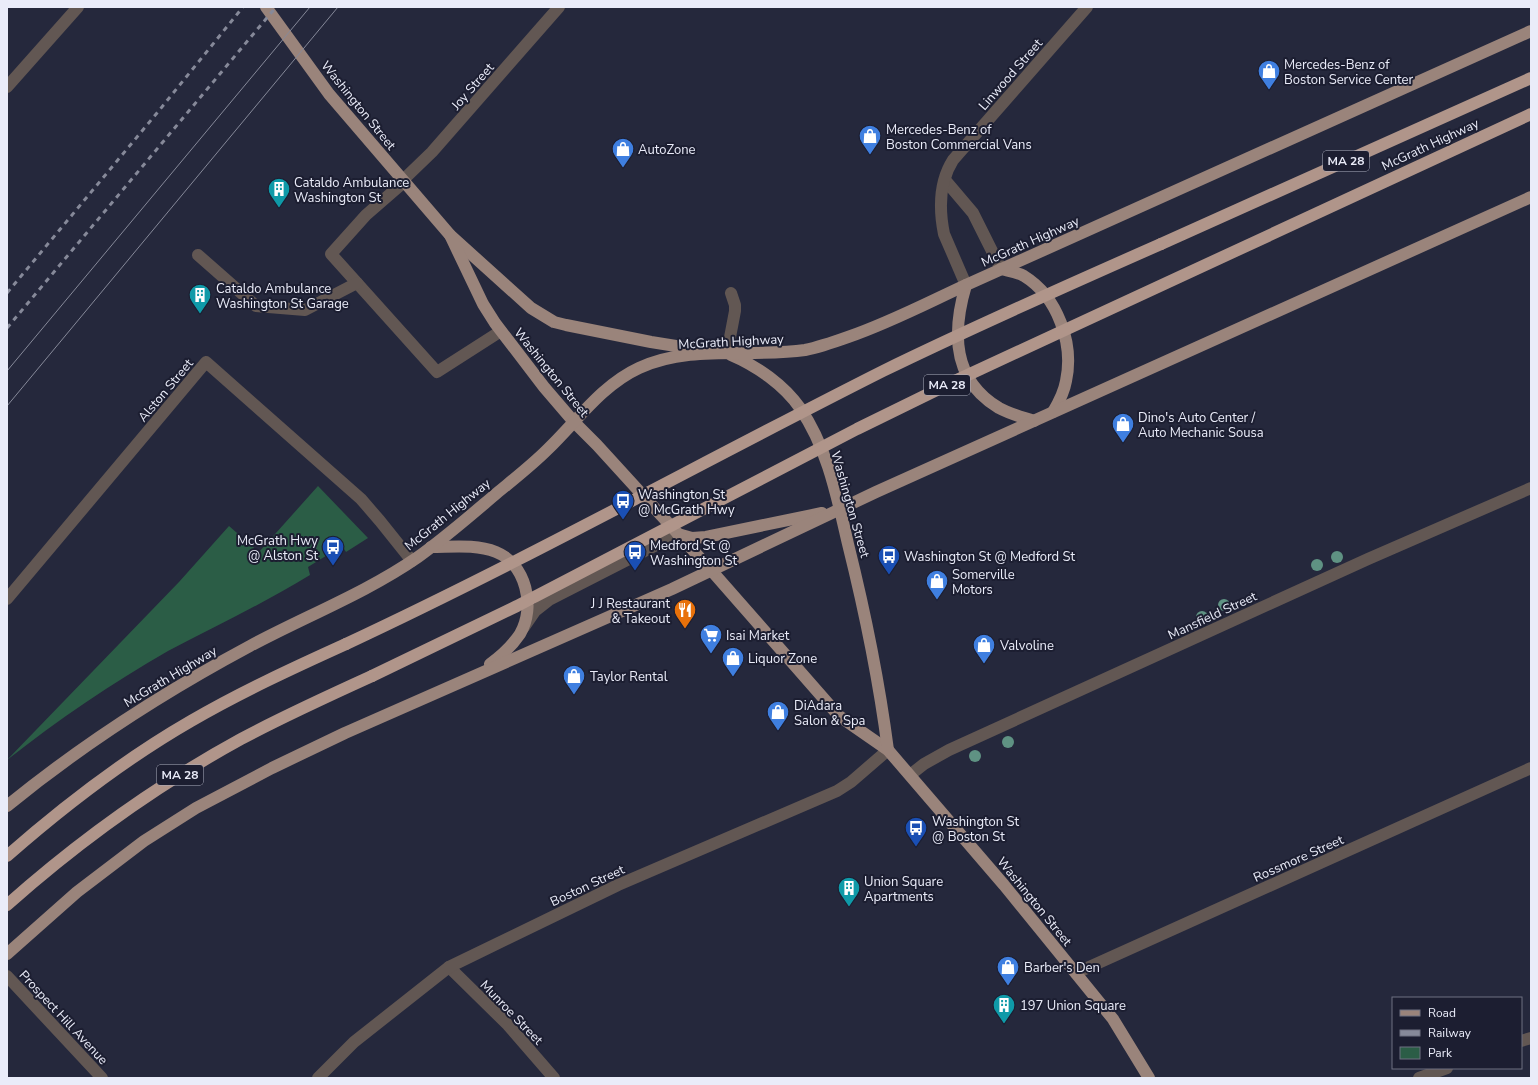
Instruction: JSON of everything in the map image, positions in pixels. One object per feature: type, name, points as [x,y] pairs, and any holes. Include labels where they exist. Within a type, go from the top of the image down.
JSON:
[{"type":"highway","name":"McGrath Highway","points":[[7,856],[69,804],[103,779],[190,722],[245,692],[490,575],[896,365],[1011,311],[1531,78]]},
{"type":"highway","name":"McGrath Highway","points":[[7,905],[78,845],[156,790],[240,740],[283,717],[517,606],[850,433],[921,398],[1435,157],[1531,114]]},
{"type":"main road","name":"Washington Street","points":[[266,7],[330,94],[450,235],[531,308],[554,322],[651,342],[727,353],[760,371],[782,388],[800,408],[820,445],[832,479],[840,509],[854,565],[882,700],[888,750]]},
{"type":"main road","name":"McGrath Highway","points":[[7,806],[79,751],[152,702],[252,645],[371,585],[412,561],[432,547],[546,451],[608,388],[638,369],[660,361],[683,356],[727,353],[757,354],[788,352],[827,344],[863,332],[902,316],[1001,269],[1531,31]]},
{"type":"main road","points":[[7,954],[60,907],[114,863],[144,841],[196,808],[272,768],[711,570],[840,509],[1053,412],[1531,197]]},
{"type":"main road","name":"Washington Street","points":[[450,235],[480,298],[501,331],[531,372],[574,422],[597,445],[711,570],[839,716],[888,750],[910,775],[1004,885],[1113,1019],[1149,1078]]},
{"type":"main road","points":[[1001,269],[1023,276],[1039,289],[1054,310],[1063,329],[1067,356],[1066,381],[1063,392],[1053,412]]},
{"type":"main road","points":[[966,285],[959,310],[957,330],[958,344],[965,370],[979,392],[989,401],[1010,413],[1034,421]]},
{"type":"main road","points":[[678,534],[692,538],[706,537],[840,509]]},
{"type":"main road","points":[[432,547],[485,549],[505,557],[513,564],[526,591],[528,613],[520,633],[508,649],[498,658],[464,681]]},
{"type":"street","points":[[7,87],[78,7]]},
{"type":"street","name":"Joy Street","points":[[357,283],[331,254],[366,215],[432,152],[559,7]]},
{"type":"street","name":"Linwood Street","points":[[966,285],[944,234],[941,203],[946,173],[953,160],[1087,7]]},
{"type":"street","points":[[945,180],[973,213],[1001,269]]},
{"type":"street","points":[[198,255],[256,306],[305,310],[357,283],[437,372],[501,331]]},
{"type":"street","points":[[727,353],[735,311],[735,305],[731,293]]},
{"type":"street","name":"Alston Street","points":[[7,599],[206,362],[361,499],[412,561]]},
{"type":"street","name":"Mansfield Street","points":[[910,775],[924,764],[949,750],[1361,562],[1531,488]]},
{"type":"street","points":[[520,633],[535,611],[549,600],[678,534]]},
{"type":"street","name":"Boston Street","points":[[318,1078],[354,1042],[448,967],[618,885],[837,791],[851,782],[888,750]]},
{"type":"street","name":"Rossmore Street","points":[[1076,974],[1531,768]]},
{"type":"street","name":"Munroe Street","points":[[448,967],[508,1025],[554,1078]]},
{"type":"street","name":"Prospect Hill Avenue","points":[[7,976],[102,1078]]},
{"type":"street","points":[[1419,1078],[1444,1069]]},
{"type":"green space","points":[[318,486],[368,538],[346,552],[342,546],[308,567],[310,575],[258,605],[168,651],[126,676],[66,716],[7,760],[179,582],[229,526],[259,552]]},
{"type":"tram line","points":[[7,371],[310,7]]},
{"type":"tram line","points":[[7,406],[338,7]]},
{"type":"railway","points":[[7,293],[243,7]]},
{"type":"railway","points":[[7,328],[276,7]]},
{"type":"place","name":"Mercedes-Benz of Boston Service Center","points":[[1269,90]]},
{"type":"place","name":"Mercedes-Benz of Boston Commercial Vans","points":[[870,156]]},
{"type":"place","name":"AutoZone","points":[[623,168]]},
{"type":"place","name":"Cataldo Ambulance Washington St","points":[[279,208]]},
{"type":"place","name":"Cataldo Ambulance Washington St Garage","points":[[200,314]]},
{"type":"place","name":"Dino's Auto Center / Auto Mechanic Sousa","points":[[1123,444]]},
{"type":"place","name":"Washington St @ McGrath Hwy","points":[[623,520]]},
{"type":"place","name":"McGrath Hwy @ Alston St","points":[[333,566]]},
{"type":"place","name":"Medford St @ Washington St","points":[[635,572]]},
{"type":"place","name":"Washington St @ Medford St","points":[[889,576]]},
{"type":"place","name":"Somerville Motors","points":[[937,600]]},
{"type":"place","name":"J J Restaurant & Takeout","points":[[685,630]]},
{"type":"place","name":"Isai Market","points":[[711,654]]},
{"type":"place","name":"Valvoline","points":[[984,664]]},
{"type":"place","name":"Liquor Zone","points":[[733,678]]},
{"type":"place","name":"Taylor Rental","points":[[574,696]]},
{"type":"place","name":"DiAdara Salon & Spa","points":[[778,732]]},
{"type":"place","name":"Washington St @ Boston St","points":[[916,848]]},
{"type":"place","name":"Union Square Apartments","points":[[849,908]]},
{"type":"place","name":"Barber's Den","points":[[1008,986]]},
{"type":"place","name":"197 Union Square","points":[[1004,1024]]}]
